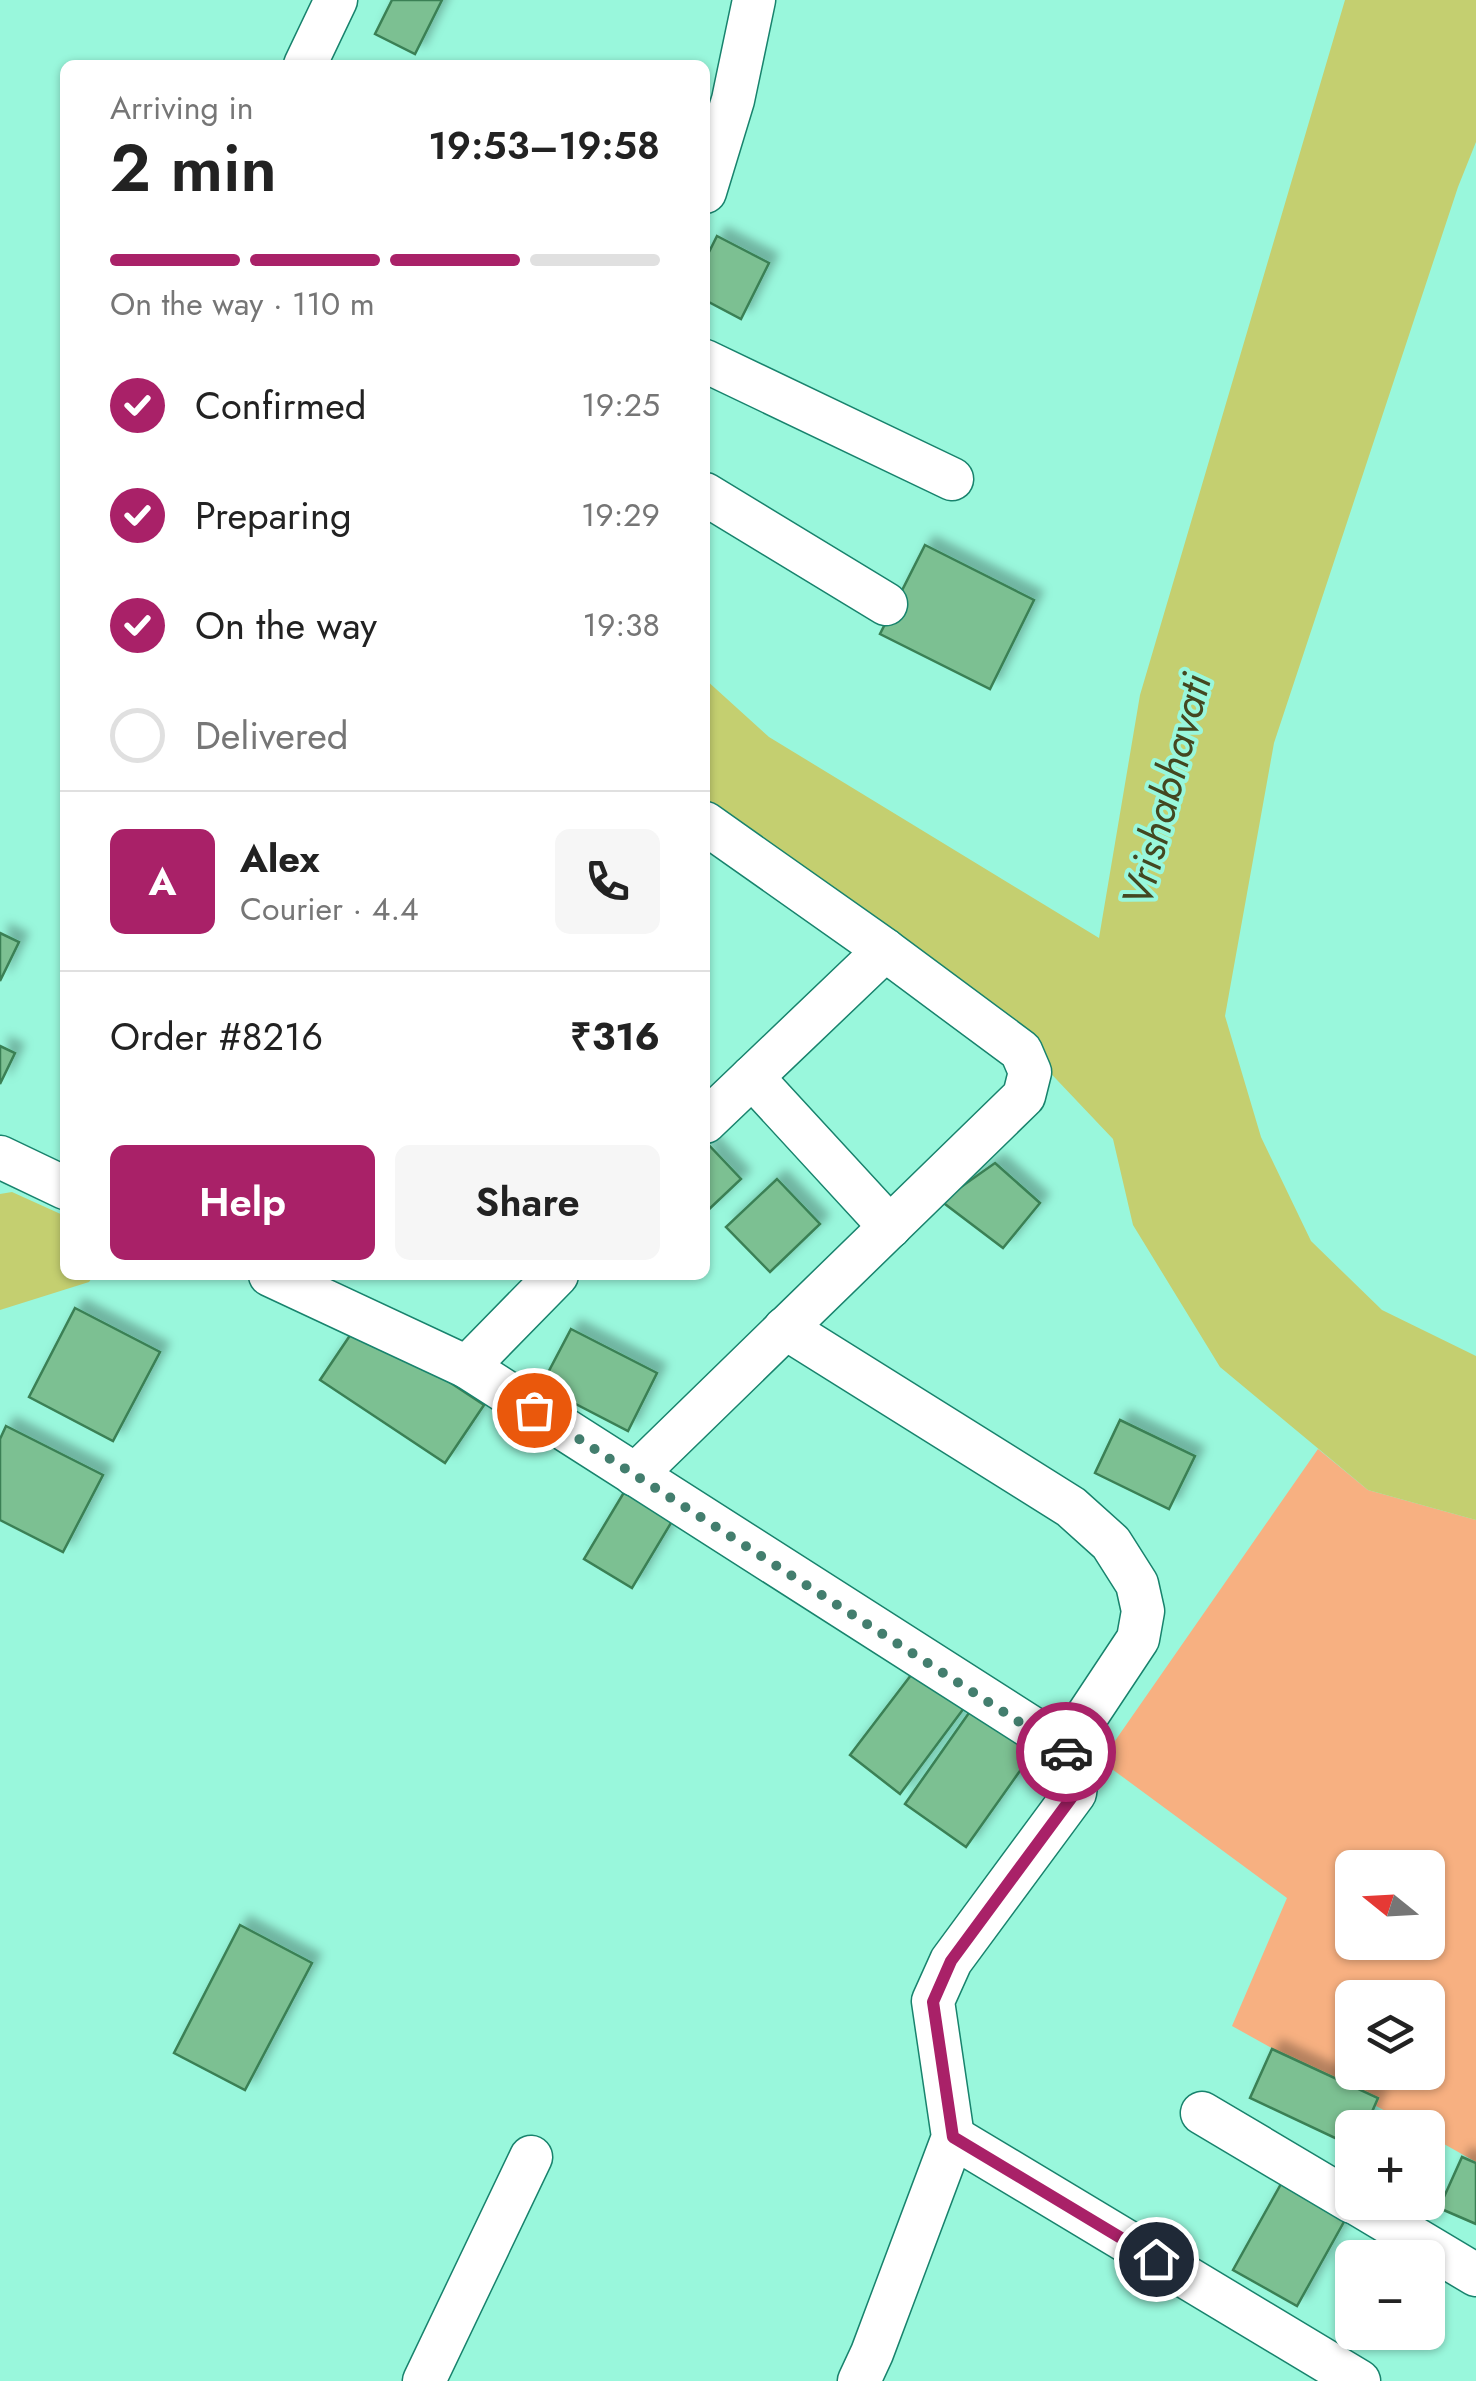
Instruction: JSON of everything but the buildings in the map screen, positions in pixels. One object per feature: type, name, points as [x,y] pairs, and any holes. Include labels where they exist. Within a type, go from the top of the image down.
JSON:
[{"type":"street","points":[[308,60],[336,0]]},
{"type":"street","points":[[710,176],[733,100],[754,0]]},
{"type":"street","points":[[710,363],[952,479]]},
{"type":"street","points":[[710,497],[886,604]]},
{"type":"street","points":[[634,1475],[1024,1096],[1030,1072],[1021,1051],[710,826]]},
{"type":"street","points":[[710,1114],[885,950]]},
{"type":"street","points":[[752,1077],[890,1227]]},
{"type":"street","points":[[281,1280],[468,1367],[1065,1750],[1078,1771],[1075,1793],[951,1961],[933,2002],[953,2137],[859,2381]]},
{"type":"street","points":[[468,1367],[552,1280]]},
{"type":"street","points":[[785,1328],[1071,1507],[1111,1543],[1137,1584],[1143,1610],[1138,1640],[1065,1750]]},
{"type":"street","points":[[1202,2112],[1335,2191]]},
{"type":"street","points":[[953,2137],[1359,2381]]},
{"type":"street","points":[[424,2381],[531,2157]]},
{"type":"street","points":[[1383,2220],[1476,2275]]},
{"type":"shaded area","points":[[1318,1449],[1368,1490],[1476,1520],[1476,2162],[1445,2145],[1445,2110],[1383,2110],[1347,2090],[1445,2090],[1445,1980],[1335,1980],[1335,2083],[1232,2026],[1287,1898],[1101,1761]]},
{"type":"water","name":"Vrishabhavati","points":[[1345,0],[1476,0],[1476,142],[1274,743],[1225,1016],[1261,1137],[1311,1241],[1382,1310],[1476,1356],[1476,1520],[1368,1490],[1220,1367],[1133,1225],[1113,1139],[981,1000],[710,810],[710,684],[769,737],[1099,938],[1140,695]]},
{"type":"water","points":[[12,1192],[60,1214],[60,1280],[89,1282],[0,1310],[0,1194]]},
{"type":"way so far","points":[[534,1410],[1066,1752]]},
{"type":"route","points":[[1066,1752],[1078,1771],[1075,1793],[951,1961],[933,2002],[953,2137],[1156,2259]]}]
